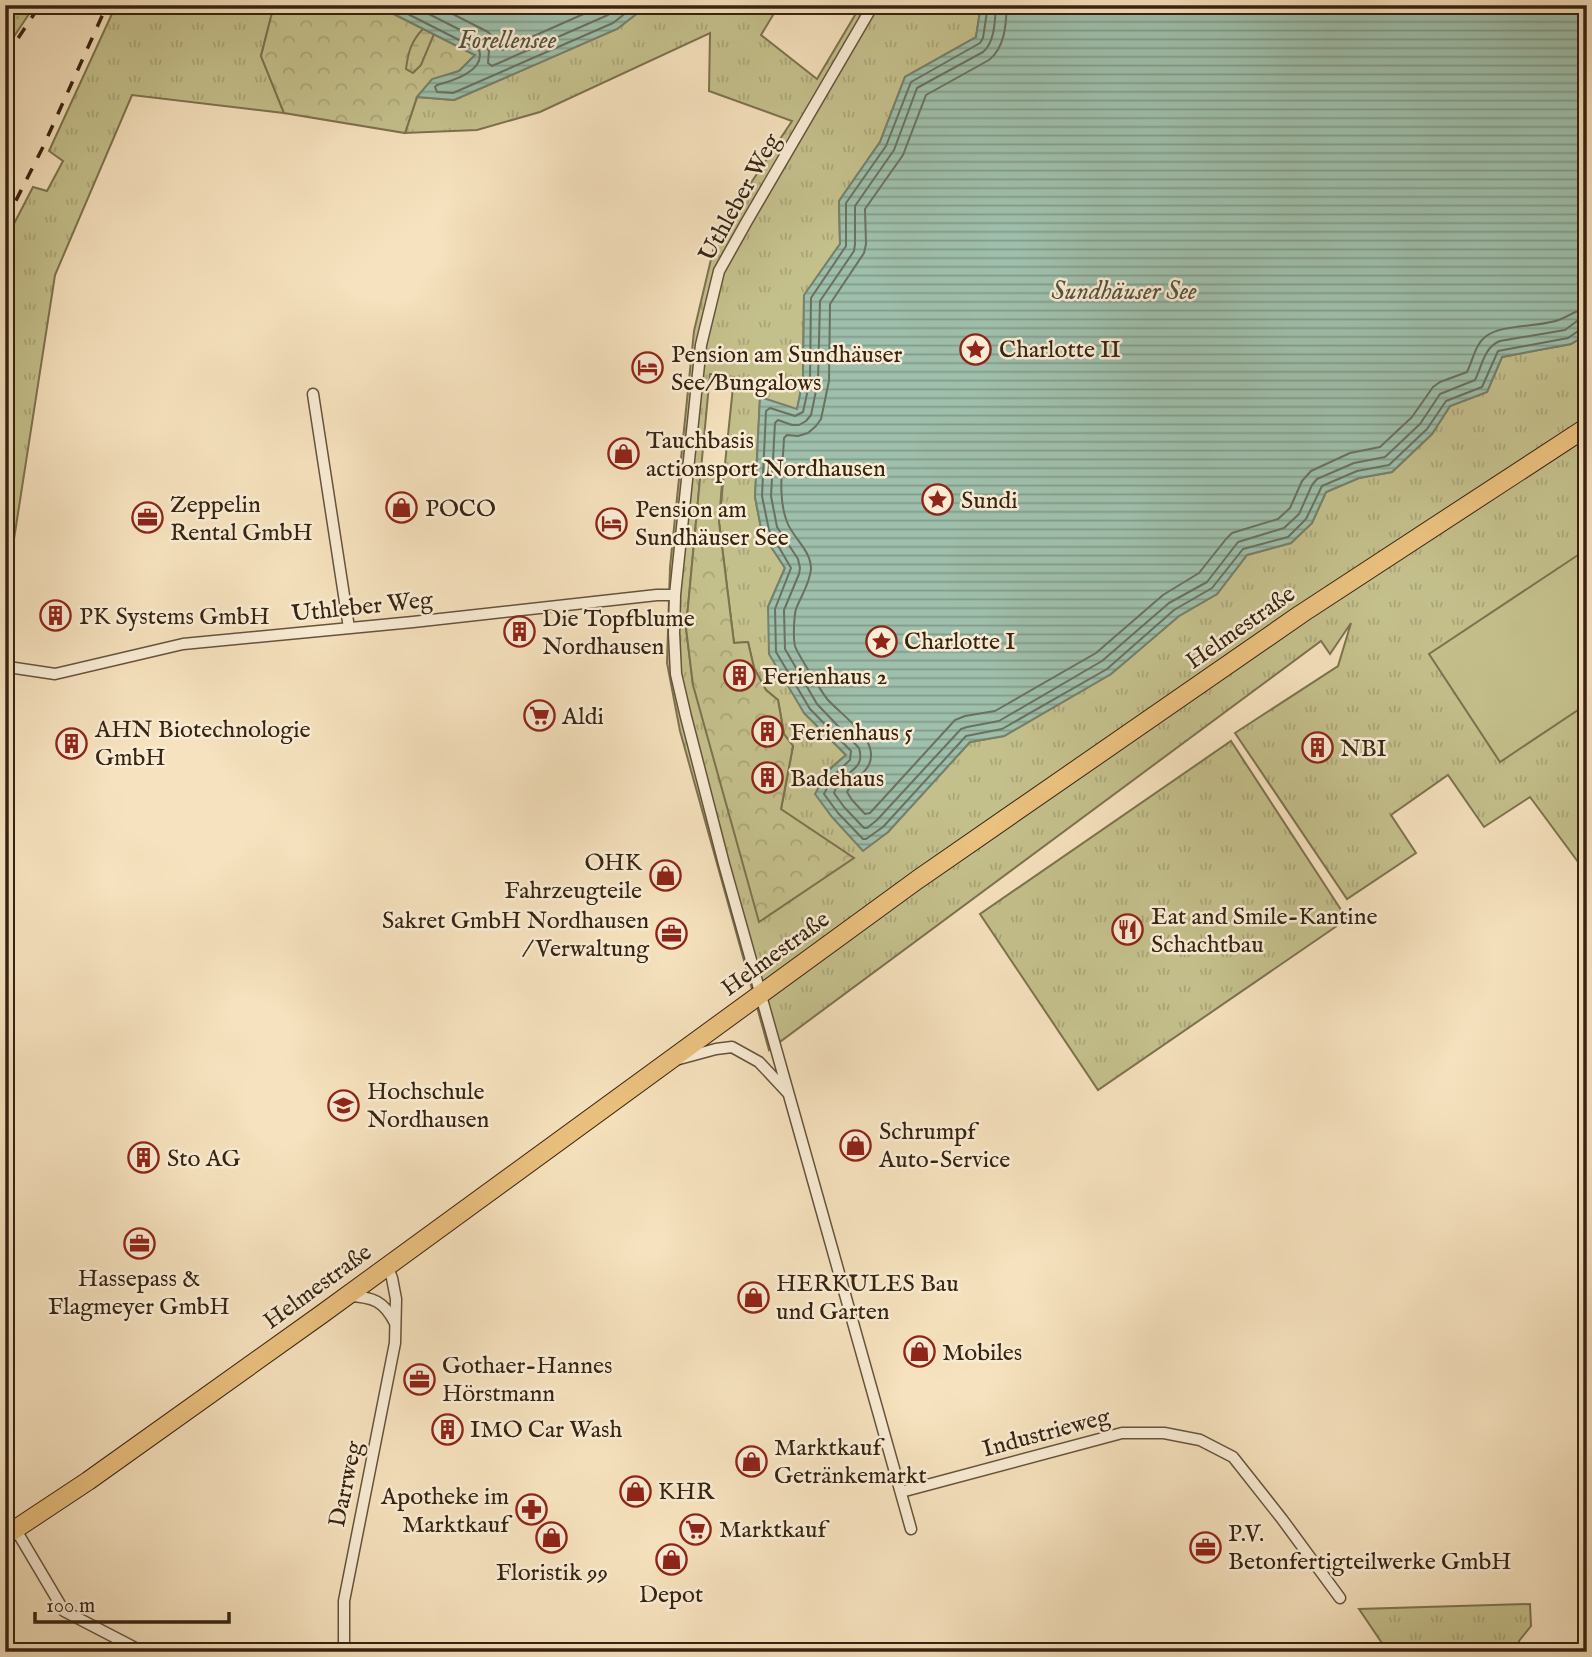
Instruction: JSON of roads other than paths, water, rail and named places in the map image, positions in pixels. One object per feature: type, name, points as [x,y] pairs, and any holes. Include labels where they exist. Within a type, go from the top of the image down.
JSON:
[{"type":"main road","name":"Helmestraße","points":[[10,1533],[88,1481],[346,1296],[917,880],[1301,614],[1587,427]]},
{"type":"street","name":"Uthleber Weg","points":[[761,993],[724,864],[676,674],[675,595],[701,345],[719,271],[873,5]]},
{"type":"street","points":[[313,394],[349,628]]},
{"type":"street","name":"Uthleber Weg","points":[[15,668],[55,674],[183,645],[675,595]]},
{"type":"street","points":[[761,993],[911,1529]]},
{"type":"street","points":[[669,1062],[732,1047],[759,1062],[789,1094]]},
{"type":"street","name":"Darrweg","points":[[344,1652],[344,1601],[393,1360],[396,1299],[387,1265]]},
{"type":"street","points":[[346,1296],[371,1298],[378,1302],[389,1312],[396,1326]]},
{"type":"street","name":"Industrieweg","points":[[901,1492],[1122,1433],[1164,1433],[1200,1440],[1233,1457],[1282,1518],[1340,1598]]},
{"type":"street","points":[[10,1533],[64,1611],[143,1652]]},
{"type":"water","name":"Forellensee","points":[[376,5],[648,5],[617,29],[454,100],[417,97],[432,79],[459,71],[475,55]]},
{"type":"water","name":"Sundhäuser See","points":[[981,5],[1587,5],[1587,334],[1571,344],[1502,357],[1487,392],[1450,406],[1432,434],[1392,472],[1359,478],[1326,492],[1312,523],[1291,543],[1247,555],[1217,594],[1179,616],[1111,674],[1004,736],[970,742],[888,832],[863,851],[815,794],[828,771],[846,755],[804,713],[769,654],[768,607],[785,568],[762,533],[755,497],[760,397],[797,409],[803,380],[804,295],[840,244],[839,201],[880,142],[905,77],[976,37]]},
{"type":"railway","points":[[5,58],[40,5]]},
{"type":"railway","points":[[5,222],[43,147],[107,5]]},
{"type":"place","name":"Charlotte II","points":[[976,349]]},
{"type":"place","name":"Pension am Sundhäuser See/Bungalows","points":[[648,368]]},
{"type":"place","name":"Tauchbasis actionsport Nordhausen","points":[[623,454]]},
{"type":"place","name":"Sundi","points":[[938,500]]},
{"type":"place","name":"POCO","points":[[402,508]]},
{"type":"place","name":"Zeppelin Rental GmbH","points":[[147,518]]},
{"type":"place","name":"Pension am Sundhäuser See","points":[[612,523]]},
{"type":"place","name":"PK Systems GmbH","points":[[56,616]]},
{"type":"place","name":"Die Topfblume Nordhausen","points":[[519,632]]},
{"type":"place","name":"Charlotte I","points":[[881,641]]},
{"type":"place","name":"Ferienhaus 2","points":[[739,676]]},
{"type":"place","name":"Aldi","points":[[539,716]]},
{"type":"place","name":"Ferienhaus 5","points":[[767,732]]},
{"type":"place","name":"AHN Biotechnologie GmbH","points":[[72,743]]},
{"type":"place","name":"NBI","points":[[1317,748]]},
{"type":"place","name":"Badehaus","points":[[767,778]]},
{"type":"place","name":"OHK Fahrzeugteile","points":[[665,876]]},
{"type":"place","name":"Eat and Smile-Kantine Schachtbau","points":[[1128,930]]},
{"type":"place","name":"Sakret GmbH Nordhausen / Verwaltung","points":[[672,934]]},
{"type":"place","name":"Hochschule Nordhausen","points":[[344,1105]]},
{"type":"place","name":"Schrumpf Auto-Service","points":[[856,1145]]},
{"type":"place","name":"Sto AG","points":[[144,1158]]},
{"type":"place","name":"Hassepass & Flagmeyer GmbH","points":[[139,1244]]},
{"type":"place","name":"HERKULES Bau und Garten","points":[[753,1297]]},
{"type":"place","name":"Mobiles","points":[[919,1352]]},
{"type":"place","name":"Gothaer-Hannes Hörstmann","points":[[419,1379]]},
{"type":"place","name":"IMO Car Wash","points":[[447,1429]]},
{"type":"place","name":"Marktkauf Getränkemarkt","points":[[751,1461]]},
{"type":"place","name":"KHR","points":[[635,1491]]},
{"type":"place","name":"Apotheke im Marktkauf","points":[[532,1510]]},
{"type":"place","name":"Marktkauf","points":[[696,1529]]},
{"type":"place","name":"Floristik 99","points":[[552,1538]]},
{"type":"place","name":"P.V. Betonfertigteilwerke GmbH","points":[[1205,1547]]},
{"type":"place","name":"Depot","points":[[671,1560]]}]
